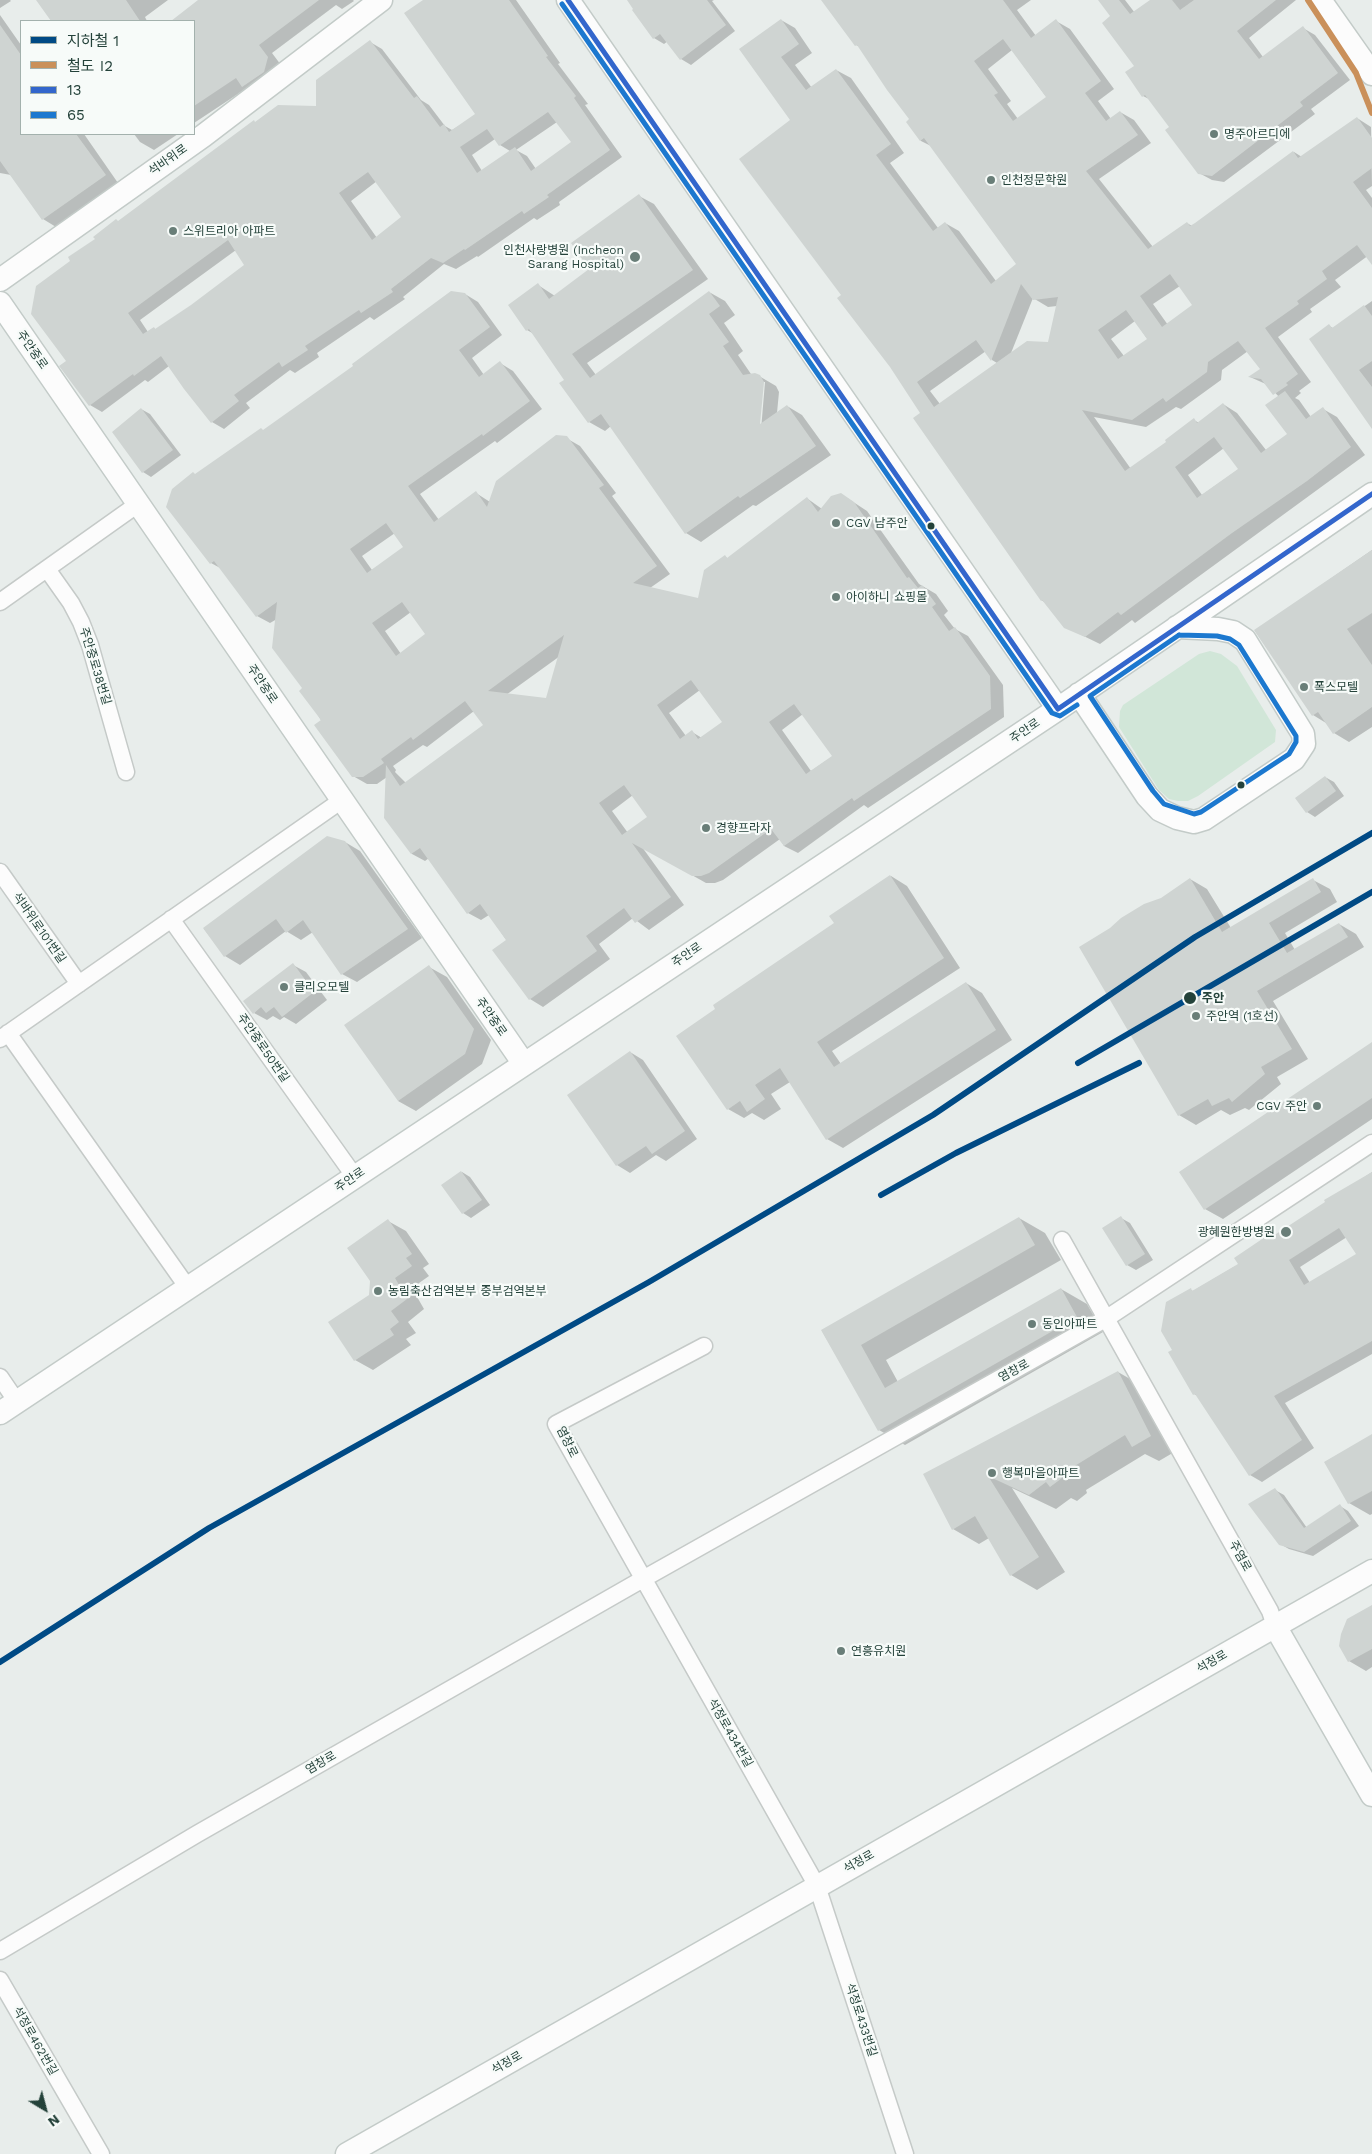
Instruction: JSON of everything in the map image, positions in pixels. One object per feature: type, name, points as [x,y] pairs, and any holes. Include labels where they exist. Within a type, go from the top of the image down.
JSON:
[{"type":"main road","name":"석바위로","points":[[0,280],[203,136],[381,0]]},
{"type":"main road","points":[[568,0],[1058,709]]},
{"type":"main road","points":[[1320,0],[1372,74]]},
{"type":"main road","name":"주안중로","points":[[0,303],[524,1064]]},
{"type":"main road","name":"주안로","points":[[8,1407],[1058,709],[1372,494]]},
{"type":"main road","points":[[1079,694],[1147,796],[1160,810],[1177,818],[1194,822],[1204,819],[1294,759],[1304,744],[1303,734],[1245,640],[1233,632],[1218,629],[1177,627]]},
{"type":"main road","name":"석정로","points":[[347,2154],[1372,1571]]},
{"type":"main road","name":"주염로","points":[[1275,1626],[1372,1795]]},
{"type":"street","points":[[0,602],[138,504]]},
{"type":"street","name":"주안중로38번길","points":[[47,569],[71,603],[81,622],[90,646],[126,772]]},
{"type":"street","points":[[188,1288],[4,1036],[342,800]]},
{"type":"street","name":"석바위로101번길","points":[[0,872],[79,984]]},
{"type":"street","name":"주안중로50번길","points":[[171,919],[355,1177]]},
{"type":"street","name":"염창로","points":[[0,1951],[197,1834],[643,1579],[1107,1318],[1372,1143]]},
{"type":"street","name":"주염로","points":[[1062,1240],[1270,1611],[1275,1626]]},
{"type":"street","name":"염창로","points":[[643,1579],[556,1424],[704,1346]]},
{"type":"street","points":[[0,1377],[8,1407]]},
{"type":"street","name":"석정로434번길","points":[[643,1579],[817,1886]]},
{"type":"street","name":"석정로433번길","points":[[817,1886],[905,2154]]},
{"type":"street","name":"석정로462번길","points":[[0,1980],[101,2154]]},
{"type":"green space","points":[[1210,651],[1221,654],[1237,666],[1276,730],[1275,742],[1198,796],[1188,801],[1169,799],[1159,790],[1119,727],[1120,711],[1123,705],[1199,654]]},
{"type":"building","points":[[36,0],[126,0],[139,20],[50,20]]},
{"type":"building","points":[[198,0],[319,0],[259,45],[268,57],[264,72],[242,87],[236,78],[195,105],[195,20],[172,20]]},
{"type":"building","points":[[423,0],[509,0],[548,56],[546,57],[576,96],[574,98],[610,150],[547,195],[549,197],[524,214],[522,211],[443,263],[431,258],[391,289],[393,292],[361,313],[359,310],[305,346],[308,350],[282,367],[279,362],[234,395],[239,401],[211,423],[161,356],[89,406],[59,366],[66,361],[31,314],[36,286],[70,261],[68,257],[95,239],[93,237],[116,219],[118,221],[254,120],[255,122],[278,105],[316,106],[316,80],[370,40],[414,98],[417,96],[440,127],[444,124],[449,132],[475,114],[404,13]],"holes":[[[548,112],[571,142],[531,171],[515,147],[477,173],[460,147],[487,129],[499,146]],[[368,172],[401,217],[372,240],[339,193]],[[228,240],[244,265],[191,305],[155,329],[154,327],[143,334],[128,313]]]},
{"type":"building","points":[[627,0],[707,0],[726,25],[680,60],[660,34],[653,39]]},
{"type":"building","points":[[821,0],[1003,0],[1031,38],[1056,19],[1101,81],[1085,93],[1106,121],[1120,111],[1138,135],[1086,171],[1148,249],[1187,222],[1190,226],[1195,223],[1293,151],[1298,158],[1357,117],[1372,138],[1372,168],[1353,182],[1372,208],[1372,265],[1357,245],[1322,271],[1327,279],[1297,301],[1299,304],[1265,328],[1298,374],[1286,383],[1288,385],[1273,395],[1261,379],[1248,377],[1260,369],[1238,341],[1208,362],[1207,372],[1166,402],[1163,398],[1132,420],[1082,410],[1125,471],[1166,442],[1165,440],[1194,418],[1197,423],[1223,403],[1261,453],[1287,434],[1265,405],[1285,391],[1306,419],[1323,407],[1351,447],[1307,481],[1232,533],[1121,615],[1118,612],[1085,637],[1064,628],[1041,601],[913,418],[920,413],[890,367],[837,298],[841,295],[739,159],[790,120],[739,49],[781,19],[799,44],[781,57],[806,90],[836,69],[891,144],[876,155],[933,231],[945,222],[991,284],[1016,264],[924,138],[920,141],[906,122],[909,119],[857,45],[855,46]],"holes":[[[1003,39],[1046,97],[1013,121],[994,95],[998,93],[974,61]],[[1170,274],[1192,305],[1162,327],[1140,296]],[[1021,284],[1033,300],[1058,297],[1048,342],[1027,341],[934,407],[917,382],[976,340],[991,361]],[[1126,310],[1147,339],[1118,359],[1098,330]],[[1214,437],[1238,469],[1197,498],[1175,467]]]},
{"type":"building","points":[[1098,0],[1119,0],[1130,14],[1150,0],[1172,0],[1180,10],[1194,0],[1276,0],[1237,31],[1259,59],[1303,26],[1338,73],[1300,102],[1303,106],[1212,176],[1198,174],[1165,130],[1169,127],[1145,95],[1142,97],[1125,72],[1134,66],[1102,23],[1110,16]]},
{"type":"building","points":[[0,25],[20,54],[20,135],[77,135],[106,175],[42,220],[0,161]]},
{"type":"building","points":[[639,194],[693,270],[572,354],[590,378],[709,291],[720,306],[709,314],[729,342],[723,346],[743,375],[755,373],[760,375],[764,382],[760,424],[787,405],[816,446],[740,498],[738,496],[685,534],[601,414],[588,423],[559,383],[564,380],[529,329],[526,331],[508,305],[538,283],[549,299],[589,269],[571,243]]},
{"type":"building","points":[[451,291],[465,293],[490,327],[459,350],[479,377],[500,361],[530,401],[483,436],[482,434],[408,486],[434,522],[476,491],[487,507],[496,481],[556,435],[567,436],[604,485],[599,488],[657,566],[633,583],[698,598],[704,570],[725,555],[727,558],[807,497],[818,512],[831,496],[841,493],[854,502],[907,578],[909,577],[918,588],[922,585],[936,604],[932,607],[949,631],[955,627],[990,676],[991,709],[854,801],[852,798],[784,846],[771,829],[709,873],[701,876],[692,876],[632,843],[671,897],[635,923],[624,908],[586,936],[597,951],[529,1000],[492,950],[506,940],[480,904],[467,914],[420,848],[411,854],[384,818],[386,765],[400,786],[483,725],[465,701],[413,740],[411,737],[381,759],[384,763],[363,777],[352,777],[314,725],[321,720],[299,691],[302,688],[272,648],[277,602],[256,617],[214,561],[210,564],[166,507],[172,489],[193,472],[195,474],[261,428],[263,430],[353,366],[352,364]],"holes":[[[386,523],[403,547],[367,573],[350,549]],[[402,602],[425,634],[396,656],[372,623]],[[564,635],[546,698],[488,691]],[[691,680],[722,722],[698,739],[692,730],[680,739],[657,705]],[[794,704],[832,756],[806,774],[769,722]],[[624,785],[647,817],[622,835],[599,803]]]},
{"type":"building","points":[[1364,305],[1372,316],[1372,361],[1359,370],[1372,387],[1372,429],[1309,339],[1329,324],[1332,328]]},
{"type":"building","points":[[141,408],[173,450],[142,473],[112,432]]},
{"type":"building","points":[[1372,550],[1372,613],[1347,629],[1372,665],[1372,707],[1333,734],[1318,712],[1312,716],[1254,630]]},
{"type":"building","points":[[1325,776],[1336,791],[1306,813],[1295,798]]},
{"type":"building","points":[[327,836],[345,841],[408,929],[341,975],[303,920],[286,933],[276,919],[224,957],[203,928]]},
{"type":"building","points":[[890,875],[944,958],[817,1042],[834,1067],[966,982],[996,1030],[826,1140],[780,1068],[755,1085],[765,1099],[747,1112],[740,1101],[727,1110],[676,1036],[715,1009],[713,1005],[834,923],[829,916]]},
{"type":"building","name":"주안역 (1호선)","points":[[1190,878],[1222,932],[1313,878],[1321,892],[1269,923],[1287,953],[1339,923],[1348,937],[1257,991],[1292,1049],[1261,1067],[1265,1074],[1232,1102],[1229,1098],[1212,1106],[1208,1099],[1178,1116],[1079,947],[1110,928],[1121,918],[1144,904],[1161,898]]},
{"type":"building","points":[[293,963],[314,992],[282,1017],[274,1007],[266,1013],[261,1007],[253,1014],[243,1001]]},
{"type":"building","points":[[429,965],[474,1029],[465,1054],[398,1101],[344,1025]]},
{"type":"building","points":[[1372,1042],[1372,1098],[1204,1210],[1179,1172]]},
{"type":"building","points":[[630,1051],[685,1131],[652,1154],[646,1146],[616,1166],[567,1095]]},
{"type":"building","points":[[461,1171],[482,1200],[462,1214],[441,1185]]},
{"type":"building","points":[[1372,1172],[1372,1341],[1274,1396],[1302,1440],[1249,1476],[1195,1394],[1193,1395],[1168,1352],[1172,1350],[1161,1331],[1166,1302],[1191,1288],[1192,1291],[1238,1264],[1234,1258],[1271,1233],[1273,1236],[1325,1202],[1324,1200]],"holes":[[[1339,1228],[1356,1254],[1304,1285],[1289,1260]]]},
{"type":"building","points":[[1121,1216],[1145,1254],[1126,1266],[1102,1228]]},
{"type":"building","name":"동인아파트","points":[[1019,1217],[1035,1245],[861,1345],[885,1388],[1061,1288],[1077,1317],[878,1431],[821,1330]]},
{"type":"building","points":[[388,1219],[412,1254],[406,1258],[412,1266],[395,1278],[407,1299],[391,1311],[399,1322],[390,1329],[394,1335],[354,1361],[328,1322],[369,1295],[370,1281],[347,1248]]},
{"type":"building","name":"행복마을아파트","points":[[1118,1371],[1151,1436],[1132,1447],[1125,1435],[1060,1475],[1062,1478],[1050,1487],[1046,1482],[1029,1495],[988,1476],[1039,1557],[1010,1576],[975,1516],[952,1530],[923,1474]]},
{"type":"building","points":[[1372,1434],[1372,1491],[1348,1504],[1324,1462]]},
{"type":"building","points":[[1275,1488],[1304,1528],[1340,1504],[1351,1521],[1304,1552],[1279,1545],[1248,1504]]},
{"type":"building","points":[[1372,1605],[1372,1649],[1348,1662],[1339,1646],[1347,1619]]},
{"type":"metro line","name":"1","points":[[0,1662],[209,1528],[649,1282],[933,1115],[1195,937],[1372,833]]},
{"type":"metro line","name":"1","points":[[1078,1063],[1372,892]]},
{"type":"metro line","name":"1","points":[[881,1195],[956,1153],[1139,1063]]},
{"type":"rail line","name":"I2","points":[[1308,0],[1356,73],[1372,113]]},
{"type":"transit line","name":"13","points":[[568,0],[1058,709]]},
{"type":"transit line","name":"65","points":[[562,4],[1052,713],[1060,716],[1077,705]]},
{"type":"transit line","name":"13","points":[[1058,709],[1372,494]]},
{"type":"transit line","name":"65","points":[[1179,635],[1217,636],[1230,639],[1239,645],[1296,736],[1296,742],[1289,754],[1201,812],[1194,814],[1164,804],[1153,791],[1090,696],[1179,635]]},
{"type":"place","name":"명주아르디에","points":[[1214,134]]},
{"type":"place","name":"인천정문학원","points":[[991,180]]},
{"type":"place","name":"스위트리아 아파트","points":[[173,231]]},
{"type":"place","name":"인천사랑병원 (Incheon Sarang Hospital)","points":[[635,257]]},
{"type":"place","name":"CGV 남주안","points":[[836,523]]},
{"type":"place","name":"아이하니 쇼핑몰","points":[[836,597]]},
{"type":"place","name":"폭스모텔","points":[[1304,687]]},
{"type":"place","name":"경향프라자","points":[[706,828]]},
{"type":"place","name":"클리오모텔","points":[[284,987]]},
{"type":"place","name":"주안","points":[[1190,998]]},
{"type":"place","name":"주안역 (1호선)","points":[[1196,1016]]},
{"type":"place","name":"CGV 주안","points":[[1317,1106]]},
{"type":"place","name":"광혜원한방병원","points":[[1286,1232]]},
{"type":"place","name":"농림축산검역본부 중부검역본부","points":[[378,1291]]},
{"type":"place","name":"동인아파트","points":[[1032,1324]]},
{"type":"place","name":"행복마을아파트","points":[[992,1473]]},
{"type":"place","name":"연흥유치원","points":[[841,1651]]}]
